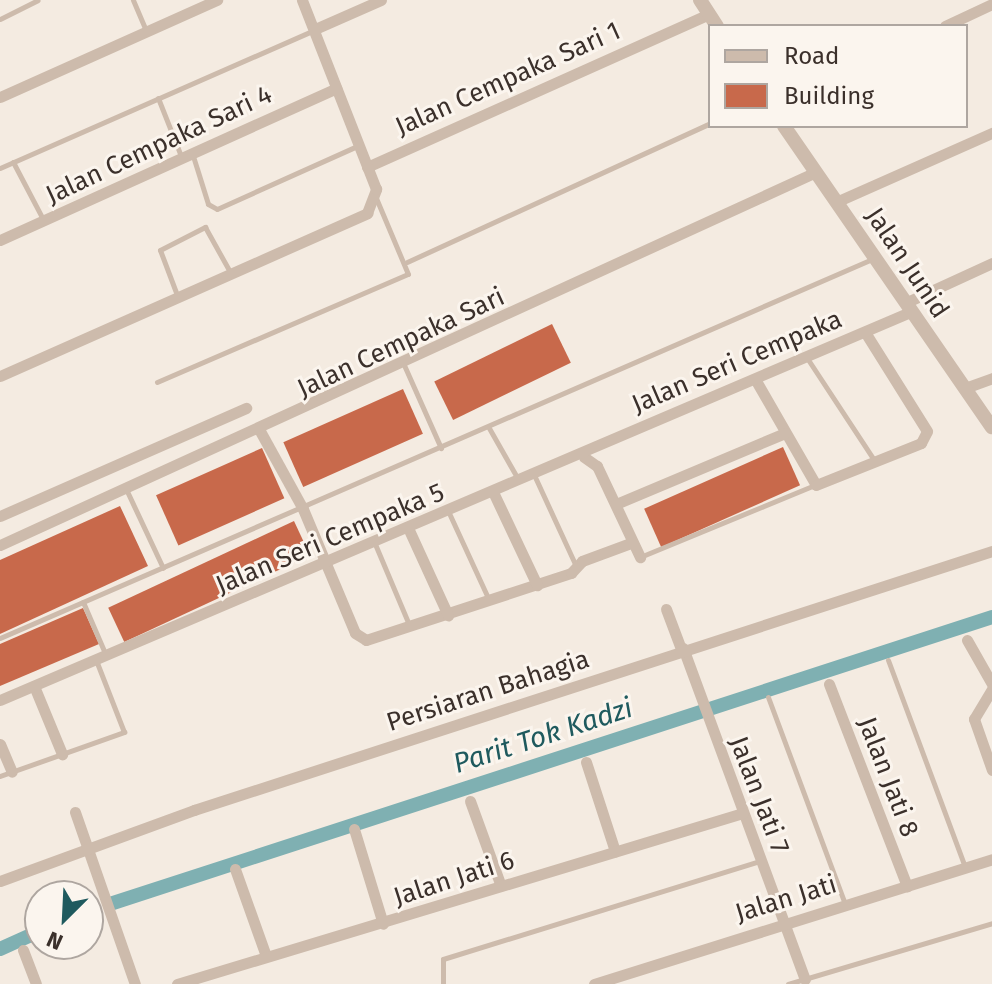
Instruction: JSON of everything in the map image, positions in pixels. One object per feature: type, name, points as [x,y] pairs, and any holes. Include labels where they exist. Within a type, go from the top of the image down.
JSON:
[{"type":"street","points":[[1,94],[217,0]]},
{"type":"street","points":[[0,376],[367,213],[375,197],[367,167],[302,0]]},
{"type":"street","points":[[700,0],[713,20]]},
{"type":"street","points":[[315,29],[374,1]]},
{"type":"street","points":[[949,24],[992,4]]},
{"type":"street","name":"Jalan Cempaka Sari 1","points":[[367,167],[666,31],[685,24],[713,20]]},
{"type":"street","name":"Jalan Cempaka Sari 4","points":[[0,240],[188,158],[336,88]]},
{"type":"street","name":"Jalan Junid","points":[[785,128],[908,307],[971,386],[992,427]]},
{"type":"street","points":[[836,202],[992,133]]},
{"type":"street","name":"Jalan Cempaka Sari","points":[[0,545],[125,487],[260,431],[816,172]]},
{"type":"street","name":"Jalan Seri Cempaka","points":[[584,457],[865,332],[992,263]]},
{"type":"street","points":[[755,379],[816,485],[874,461],[927,435],[865,332]]},
{"type":"street","points":[[971,386],[991,378]]},
{"type":"street","points":[[0,516],[246,408]]},
{"type":"street","points":[[260,431],[303,509],[355,633],[376,640],[537,585],[628,544]]},
{"type":"street","points":[[616,504],[785,433]]},
{"type":"street","points":[[584,457],[597,466],[616,504],[628,544],[640,557]]},
{"type":"street","name":"Jalan Seri Cempaka 5","points":[[0,700],[584,457]]},
{"type":"street","points":[[494,494],[537,585]]},
{"type":"street","points":[[409,530],[448,615]]},
{"type":"street","name":"Persiaran Bahagia","points":[[0,881],[682,649],[992,551]]},
{"type":"street","points":[[666,609],[682,649]]},
{"type":"street","points":[[967,640],[992,686],[974,719],[992,770]]},
{"type":"street","name":"Jalan Jati 7","points":[[682,649],[805,979]]},
{"type":"street","name":"Jalan Jati 8","points":[[829,684],[907,886]]},
{"type":"street","points":[[34,686],[62,754]]},
{"type":"street","points":[[0,744],[12,772]]},
{"type":"street","points":[[586,762],[615,851]]},
{"type":"street","points":[[470,801],[501,886]]},
{"type":"street","points":[[75,812],[135,984]]},
{"type":"street","name":"Jalan Jati 6","points":[[177,984],[743,813]]},
{"type":"street","points":[[354,829],[383,924]]},
{"type":"street","name":"Jalan Jati","points":[[594,984],[783,921],[992,859]]},
{"type":"street","points":[[235,869],[266,956]]},
{"type":"street","points":[[23,950],[36,984]]},
{"type":"lane","points":[[0,19],[38,0]]},
{"type":"lane","points":[[133,0],[146,32]]},
{"type":"lane","points":[[0,168],[315,29]]},
{"type":"lane","points":[[158,98],[208,204],[217,209],[358,145]]},
{"type":"lane","points":[[407,262],[708,124]]},
{"type":"lane","points":[[13,162],[44,222]]},
{"type":"lane","points":[[157,382],[408,274],[407,262],[375,197]]},
{"type":"lane","points":[[178,296],[160,250],[205,227],[213,230],[231,273]]},
{"type":"lane","points":[[0,638],[875,258]]},
{"type":"lane","points":[[806,357],[874,461]]},
{"type":"lane","points":[[404,365],[441,448]]},
{"type":"lane","points":[[489,428],[520,483]]},
{"type":"lane","points":[[535,477],[577,567]]},
{"type":"lane","points":[[640,557],[816,485]]},
{"type":"lane","points":[[125,487],[163,568]]},
{"type":"lane","points":[[449,513],[489,601]]},
{"type":"lane","points":[[375,544],[410,628]]},
{"type":"lane","points":[[0,776],[126,727],[83,602]]},
{"type":"lane","points":[[888,660],[966,868]]},
{"type":"lane","points":[[768,697],[845,905]]},
{"type":"lane","points":[[443,984],[443,959],[760,861]]},
{"type":"lane","points":[[788,984],[992,923]]},
{"type":"building","points":[[552,324],[571,363],[453,420],[434,381]]},
{"type":"building","points":[[403,389],[423,434],[303,487],[283,442]]},
{"type":"building","points":[[783,447],[800,485],[661,547],[644,509]]},
{"type":"building","points":[[262,448],[284,498],[178,545],[156,495]]},
{"type":"building","points":[[120,506],[148,566],[0,634],[0,560]]},
{"type":"building","points":[[294,521],[310,555],[124,642],[108,608]]},
{"type":"building","points":[[83,608],[99,644],[0,686],[0,644]]},
{"type":"waterway","name":"Parit Tok Kadzi","points":[[110,904],[992,617]]},
{"type":"waterway","name":"Parit Tok Kadzi","points":[[0,949],[24,938]]}]
